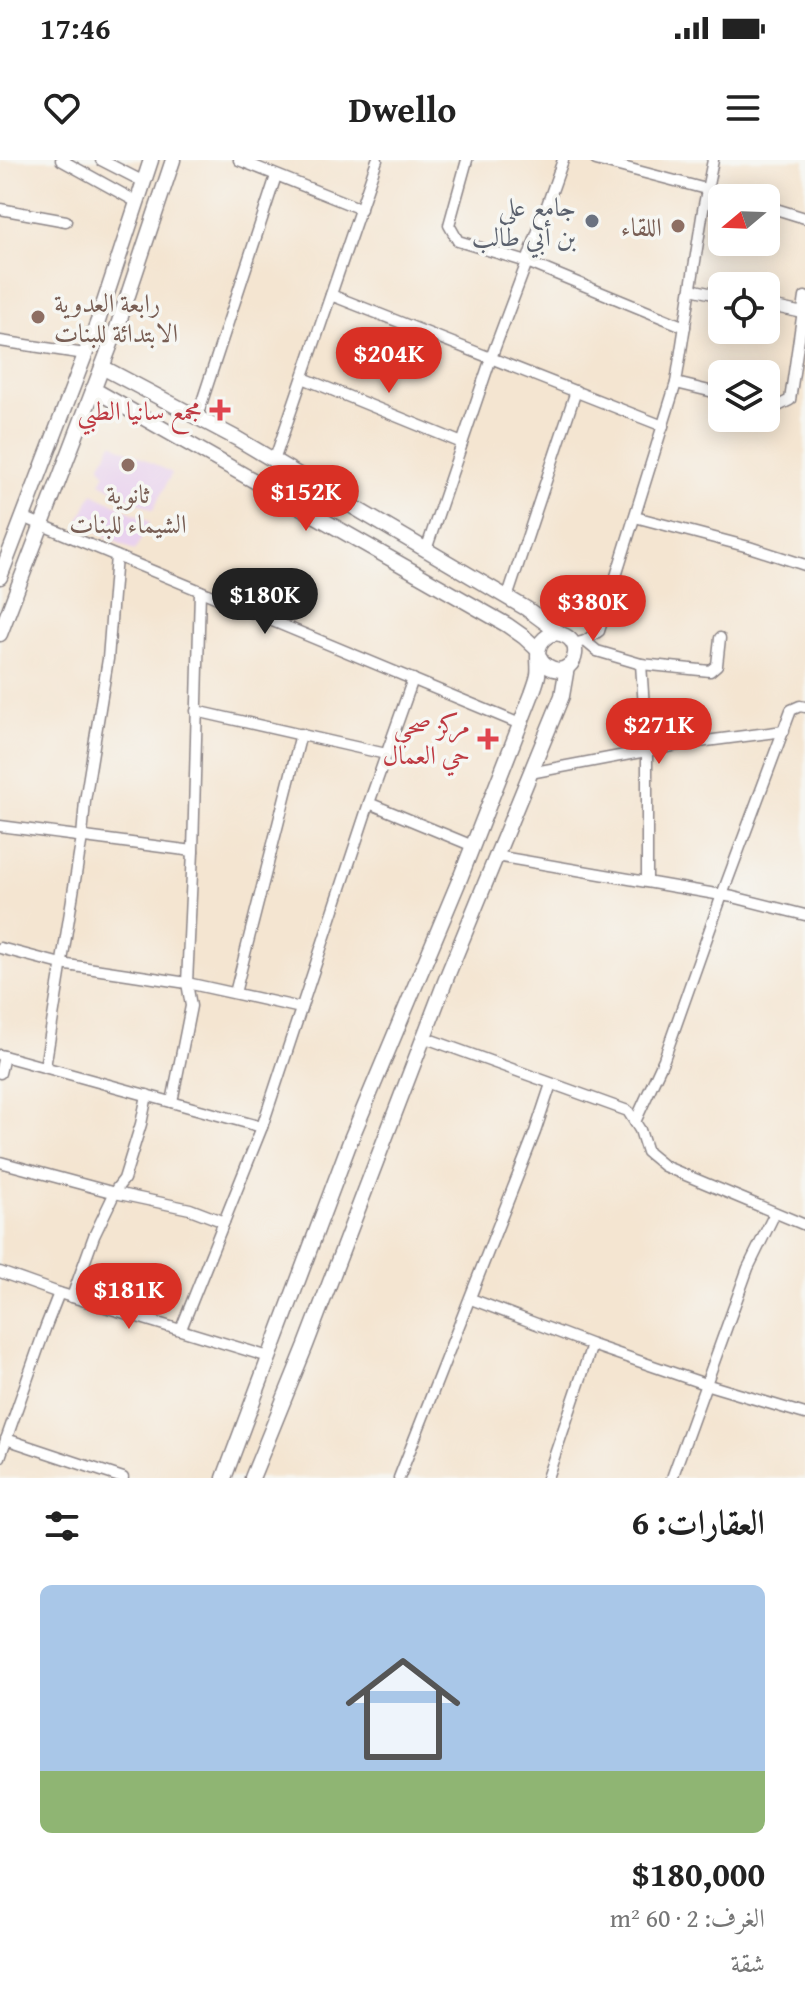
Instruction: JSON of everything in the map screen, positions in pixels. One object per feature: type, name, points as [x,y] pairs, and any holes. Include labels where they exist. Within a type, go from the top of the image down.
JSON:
[{"type":"street","points":[[61,160],[137,202]]},
{"type":"street","points":[[0,577],[85,354],[151,160]]},
{"type":"street","points":[[0,634],[117,328],[173,160]]},
{"type":"street","points":[[239,160],[361,209]]},
{"type":"street","points":[[274,461],[377,160]]},
{"type":"street","points":[[467,160],[449,225],[458,241],[527,262],[685,327]]},
{"type":"street","points":[[426,550],[563,160]]},
{"type":"street","points":[[252,1478],[423,1037],[562,696],[567,667],[579,642],[599,631],[676,383],[708,188],[596,160]]},
{"type":"street","points":[[709,184],[713,160]]},
{"type":"street","points":[[99,181],[108,176],[104,161]]},
{"type":"street","points":[[104,161],[144,182]]},
{"type":"street","points":[[197,417],[276,176]]},
{"type":"street","points":[[0,209],[66,221]]},
{"type":"street","points":[[780,210],[805,218]]},
{"type":"street","points":[[691,289],[708,293]]},
{"type":"street","points":[[331,295],[663,426]]},
{"type":"street","points":[[780,405],[790,400],[800,360],[805,297]]},
{"type":"street","points":[[780,308],[803,313]]},
{"type":"street","points":[[0,341],[85,354]]},
{"type":"street","points":[[102,367],[274,461],[527,609],[571,640],[641,664],[710,671],[717,665],[720,638]]},
{"type":"street","points":[[303,378],[462,443]]},
{"type":"street","points":[[676,383],[708,391]]},
{"type":"street","points":[[93,389],[507,625],[524,637],[550,669],[567,667]]},
{"type":"street","points":[[507,598],[576,391]]},
{"type":"street","points":[[23,517],[520,724]]},
{"type":"street","points":[[635,517],[805,565]]},
{"type":"street","points":[[45,1067],[108,659],[116,556]]},
{"type":"street","points":[[172,1102],[191,1006],[187,983],[200,591]]},
{"type":"street","points":[[224,1478],[351,1139],[473,846],[520,724],[538,676],[540,644],[549,635],[561,634]]},
{"type":"street","points":[[641,664],[647,751],[647,882]]},
{"type":"street","points":[[181,1329],[262,1127],[413,679]]},
{"type":"street","points":[[635,1122],[664,1059],[791,710],[805,707]]},
{"type":"street","points":[[196,711],[386,754]]},
{"type":"street","points":[[530,773],[683,744],[784,731]]},
{"type":"street","points":[[235,993],[301,734]]},
{"type":"street","points":[[369,803],[473,846]]},
{"type":"street","points":[[0,826],[193,851]]},
{"type":"street","points":[[496,856],[722,895],[805,915]]},
{"type":"street","points":[[0,948],[61,964],[187,983],[301,1008]]},
{"type":"street","points":[[423,1037],[628,1111],[647,1152],[664,1166],[805,1225]]},
{"type":"street","points":[[0,1073],[2,1055],[262,1127]]},
{"type":"street","points":[[399,1478],[471,1299],[551,1084]]},
{"type":"street","points":[[72,1297],[94,1236],[124,1179],[147,1095]]},
{"type":"street","points":[[0,1162],[115,1193],[190,1209],[224,1222]]},
{"type":"street","points":[[672,1478],[748,1268],[775,1213]]},
{"type":"street","points":[[0,1272],[269,1357]]},
{"type":"street","points":[[0,1457],[59,1293]]},
{"type":"street","points":[[471,1299],[705,1384],[805,1414]]},
{"type":"street","points":[[547,1478],[592,1345]]},
{"type":"street","points":[[6,1439],[123,1478]]},
{"type":"shaded area","points":[[112,443],[172,473],[153,510],[100,483],[105,473],[100,466]]},
{"type":"shaded area","points":[[93,493],[150,522],[135,551],[78,522]]},
{"type":"place","name":"جامع علي بن أبي طالب","points":[[592,221]]},
{"type":"place","name":"اللقاء","points":[[678,226]]},
{"type":"place","name":"رابعة العدوية الابتدائة للبنات","points":[[38,317]]},
{"type":"place","name":"مجمع سانيا الطبي","points":[[220,410]]},
{"type":"place","name":"ثانوية الشيماء للبنات","points":[[128,465]]},
{"type":"place","name":"مركز صحي حي العمال","points":[[488,739]]}]
